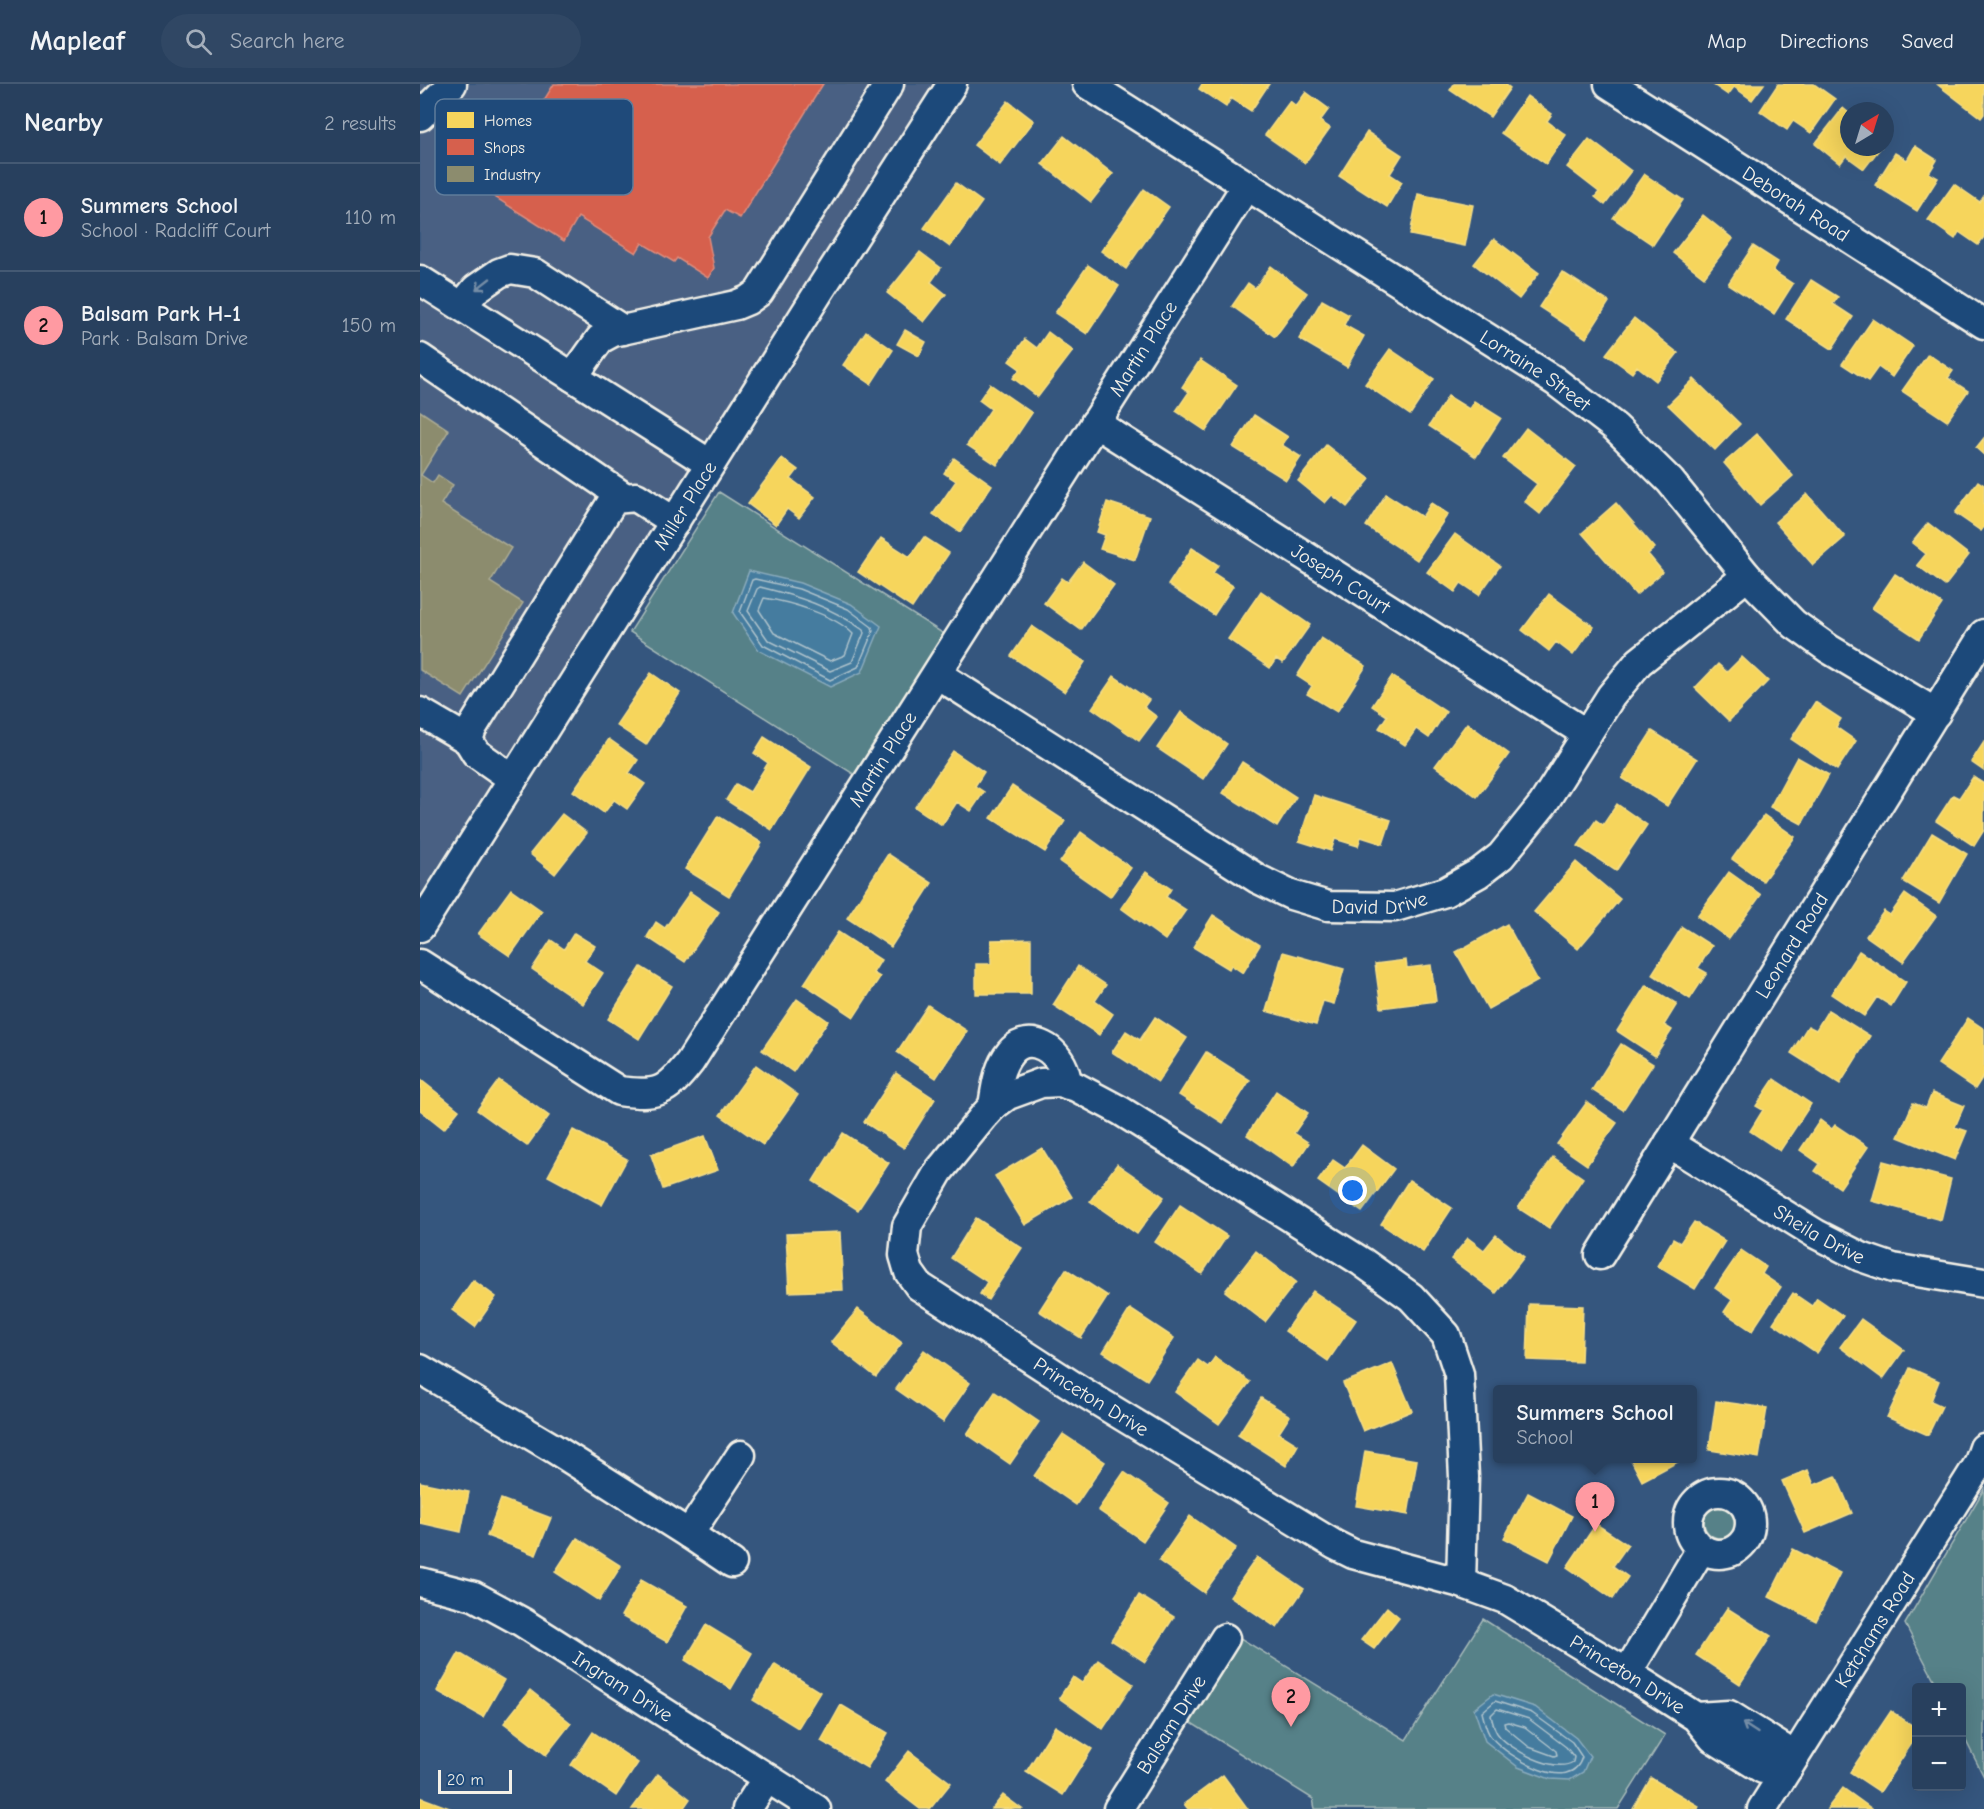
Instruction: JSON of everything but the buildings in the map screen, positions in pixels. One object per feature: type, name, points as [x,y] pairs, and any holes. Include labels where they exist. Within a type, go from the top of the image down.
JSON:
[{"type":"street","points":[[437,99],[452,84]]},
{"type":"street","points":[[573,377],[600,339],[623,330],[736,304],[748,300],[759,292],[889,84]]},
{"type":"street","name":"Miller Place","points":[[420,927],[710,464],[952,84]]},
{"type":"street","name":"Lorraine Street","points":[[1087,84],[1555,381],[1606,421],[1670,481],[1747,576],[1794,624],[1829,649],[1936,713]]},
{"type":"street","name":"Deborah Road","points":[[1609,84],[1984,324]]},
{"type":"street","points":[[420,116],[435,101]]},
{"type":"street","name":"Martin Place","points":[[420,964],[619,1091],[646,1095],[663,1090],[677,1078],[690,1062],[1246,186]]},
{"type":"street","points":[[462,306],[476,289],[499,273],[510,269],[535,273],[623,330]]},
{"type":"street","points":[[420,280],[710,464]]},
{"type":"street","points":[[420,358],[624,497]]},
{"type":"street","name":"Joseph Court","points":[[1095,423],[1587,734]]},
{"type":"street","points":[[468,740],[472,728],[614,499],[636,497],[675,522]]},
{"type":"street","name":"David Drive","points":[[937,674],[1258,879],[1291,895],[1328,906],[1395,907],[1445,892],[1479,873],[1501,856],[1544,804],[1611,696],[1639,662],[1747,576]]},
{"type":"street","name":"Leonard Road","points":[[1600,1255],[1984,634]]},
{"type":"street","points":[[420,712],[468,740],[476,753],[513,779]]},
{"type":"street","name":"Princeton Drive","points":[[993,1106],[1000,1071],[1010,1053],[1021,1043],[1035,1042],[1048,1048],[1061,1062],[1068,1084]]},
{"type":"street","name":"Princeton Drive","points":[[1461,1583],[1464,1477],[1459,1374],[1446,1335],[1411,1297],[1362,1262],[1121,1111],[1076,1087],[1060,1082],[1041,1083],[1008,1095],[993,1106],[939,1171],[907,1226],[904,1255],[909,1272],[919,1287],[1078,1389],[1335,1545],[1353,1554],[1461,1583],[1505,1599],[1696,1717],[1729,1714],[1782,1748],[1788,1768]]},
{"type":"street","name":"Sheila Drive","points":[[1669,1143],[1816,1234],[1861,1257],[1893,1268],[1984,1283]]},
{"type":"street","points":[[420,1369],[553,1448],[732,1563]]},
{"type":"street","name":"Ketchams Road","points":[[1762,1809],[1978,1465],[1984,1449]]},
{"type":"street","points":[[689,1534],[741,1455]]},
{"type":"street","points":[[1628,1673],[1701,1549]]},
{"type":"street","name":"Ingram Drive","points":[[420,1582],[474,1596],[522,1622],[816,1809]]},
{"type":"street","name":"Balsam Drive","points":[[1118,1809],[1226,1638]]},
{"type":"street","points":[[747,1809],[767,1778]]},
{"type":"shaded area","points":[[420,84],[934,84],[420,895]]},
{"type":"green space","points":[[719,492],[944,634],[855,775],[630,632]]},
{"type":"green space","points":[[1984,1489],[1984,1777],[1966,1741],[1966,1683],[1936,1683],[1905,1624]]},
{"type":"green space","points":[[1720,1506],[1731,1511],[1736,1522],[1731,1533],[1720,1538],[1709,1533],[1704,1522],[1709,1511]]},
{"type":"green space","points":[[1483,1619],[1665,1735],[1618,1809],[1315,1809],[1313,1799],[1177,1714],[1229,1631],[1406,1740]]},
{"type":"water","points":[[749,571],[800,583],[851,604],[881,626],[862,672],[830,687],[758,650],[733,613]]},
{"type":"water","points":[[1493,1694],[1535,1707],[1576,1738],[1590,1756],[1583,1772],[1570,1780],[1550,1779],[1518,1767],[1485,1741],[1474,1709]]},
{"type":"place","name":"Summers School","points":[[1595,1532]]},
{"type":"place","name":"Balsam Park H-1","points":[[1291,1727]]}]
